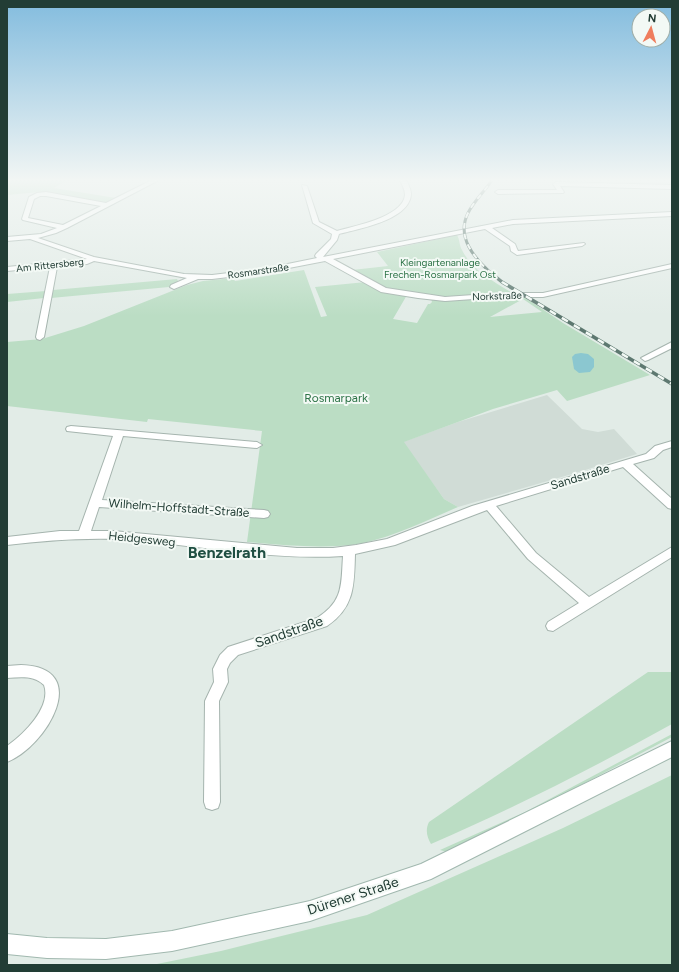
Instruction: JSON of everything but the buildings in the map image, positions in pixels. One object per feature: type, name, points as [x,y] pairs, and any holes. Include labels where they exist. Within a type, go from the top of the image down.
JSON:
[{"type":"main road","name":"Dürener Straße","points":[[7,944],[47,948],[106,949],[172,941],[310,911],[424,872],[672,749]]},
{"type":"street","points":[[61,225],[65,226]]},
{"type":"street","points":[[321,225],[336,233],[364,225]]},
{"type":"street","name":"Rosmarstraße","points":[[32,237],[36,240],[93,259],[196,277],[248,273],[324,260],[495,225]]},
{"type":"street","points":[[7,238],[32,237],[48,234],[65,226]]},
{"type":"street","points":[[486,227],[513,245],[513,250],[518,256],[582,244]]},
{"type":"street","points":[[324,260],[319,256],[334,240],[336,233]]},
{"type":"street","points":[[551,240],[562,247]]},
{"type":"street","name":"Am Rittersberg","points":[[7,269],[86,262],[93,259]]},
{"type":"street","name":"Norkstraße","points":[[324,260],[384,290],[433,298],[548,294],[672,266]]},
{"type":"street","points":[[40,337],[54,265]]},
{"type":"street","points":[[174,287],[196,277]]},
{"type":"street","points":[[645,358],[672,345]]},
{"type":"street","points":[[71,429],[257,444]]},
{"type":"street","name":"Wilhelm-Hoffstadt-Straße","points":[[84,534],[118,433]]},
{"type":"street","name":"Sandstraße","points":[[212,802],[212,701],[221,682],[220,669],[225,659],[233,651],[332,618],[340,609],[344,601],[349,551],[391,542],[449,518],[650,456],[659,448],[672,444]]},
{"type":"street","name":"Sandstraße","points":[[626,464],[672,505]]},
{"type":"street","name":"Wilhelm-Hoffstadt-Straße","points":[[95,503],[264,514]]},
{"type":"street","points":[[489,505],[532,556],[588,604]]},
{"type":"street","name":"Heidgesweg","points":[[7,542],[60,535],[84,534],[113,535],[297,552],[327,553],[349,551]]},
{"type":"street","points":[[553,626],[672,551]]},
{"type":"street","points":[[7,672],[30,672],[45,676],[52,686],[53,693],[47,713],[33,733],[7,755]]},
{"type":"shaded area","points":[[547,395],[582,429],[598,432],[614,429],[637,454],[458,507],[444,499],[403,442],[458,422]]},
{"type":"green space","name":"Kleingartenanlage Frechen-Rosmarpark Ost","points":[[457,235],[461,248],[472,264],[492,280],[514,294],[445,297],[389,290],[352,270],[388,266],[377,252]]},
{"type":"green space","name":"Rosmarpark","points":[[304,270],[321,317],[327,316],[315,287],[366,282],[407,295],[393,319],[417,323],[428,304],[432,302],[431,299],[515,296],[517,299],[526,298],[563,323],[650,375],[567,401],[557,390],[493,409],[404,442],[444,499],[458,507],[411,527],[375,540],[349,545],[320,547],[247,542],[262,431],[148,419],[147,422],[7,406],[7,342],[42,339],[84,326],[187,285],[203,281],[233,278],[235,281]],"holes":[[[523,299],[542,312],[490,317]]]},
{"type":"green space","points":[[177,279],[178,281],[176,284],[169,287],[51,298],[53,290]]},
{"type":"green space","points":[[46,291],[44,298],[7,302],[7,294]]},
{"type":"green space","points":[[648,672],[672,672],[672,724],[553,787],[431,844],[427,833],[429,822]]},
{"type":"green space","points":[[672,734],[672,737],[526,814],[447,852],[440,850],[525,812]]},
{"type":"green space","points":[[672,775],[672,965],[152,965],[221,951],[367,915],[563,828]]},
{"type":"water","points":[[575,354],[588,354],[594,359],[594,367],[590,372],[579,373],[574,369],[572,357]]},
{"type":"railway","points":[[465,225],[466,239],[473,254],[491,273]]},
{"type":"railway","points":[[491,273],[502,282],[672,384]]},
{"type":"district","name":"Benzelrath","points":[[227,552]]}]
